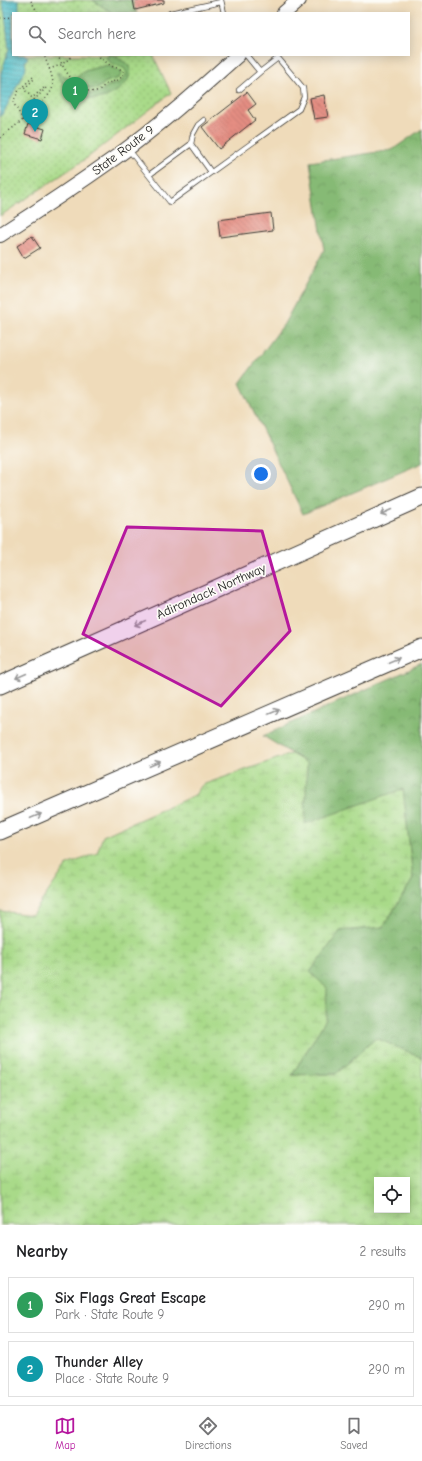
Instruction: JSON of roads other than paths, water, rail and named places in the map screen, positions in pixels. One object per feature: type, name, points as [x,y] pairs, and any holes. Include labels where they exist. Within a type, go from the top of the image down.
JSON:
[{"type":"highway","name":"Adirondack Northway","points":[[0,685],[422,496]]},
{"type":"highway","points":[[0,831],[422,648]]},
{"type":"main road","points":[[285,12],[299,0]]},
{"type":"main road","name":"State Route 9","points":[[0,235],[56,199],[127,148],[193,95],[237,56]]},
{"type":"lane","points":[[174,12],[221,1],[224,12]]},
{"type":"lane","points":[[247,56],[260,72]]},
{"type":"lane","points":[[127,148],[170,202],[299,109],[304,97],[303,88],[278,58],[239,90]]},
{"type":"lane","points":[[149,175],[191,144],[198,125],[204,120]]},
{"type":"lane","points":[[191,144],[211,172]]},
{"type":"water","points":[[2,0],[19,0],[19,12],[12,12],[12,56],[27,56],[28,58],[25,61],[26,68],[0,117],[1,73],[9,49]]},
{"type":"place","name":"Six Flags Great Escape","points":[[75,110]]},
{"type":"place","name":"Thunder Alley","points":[[35,132]]}]
